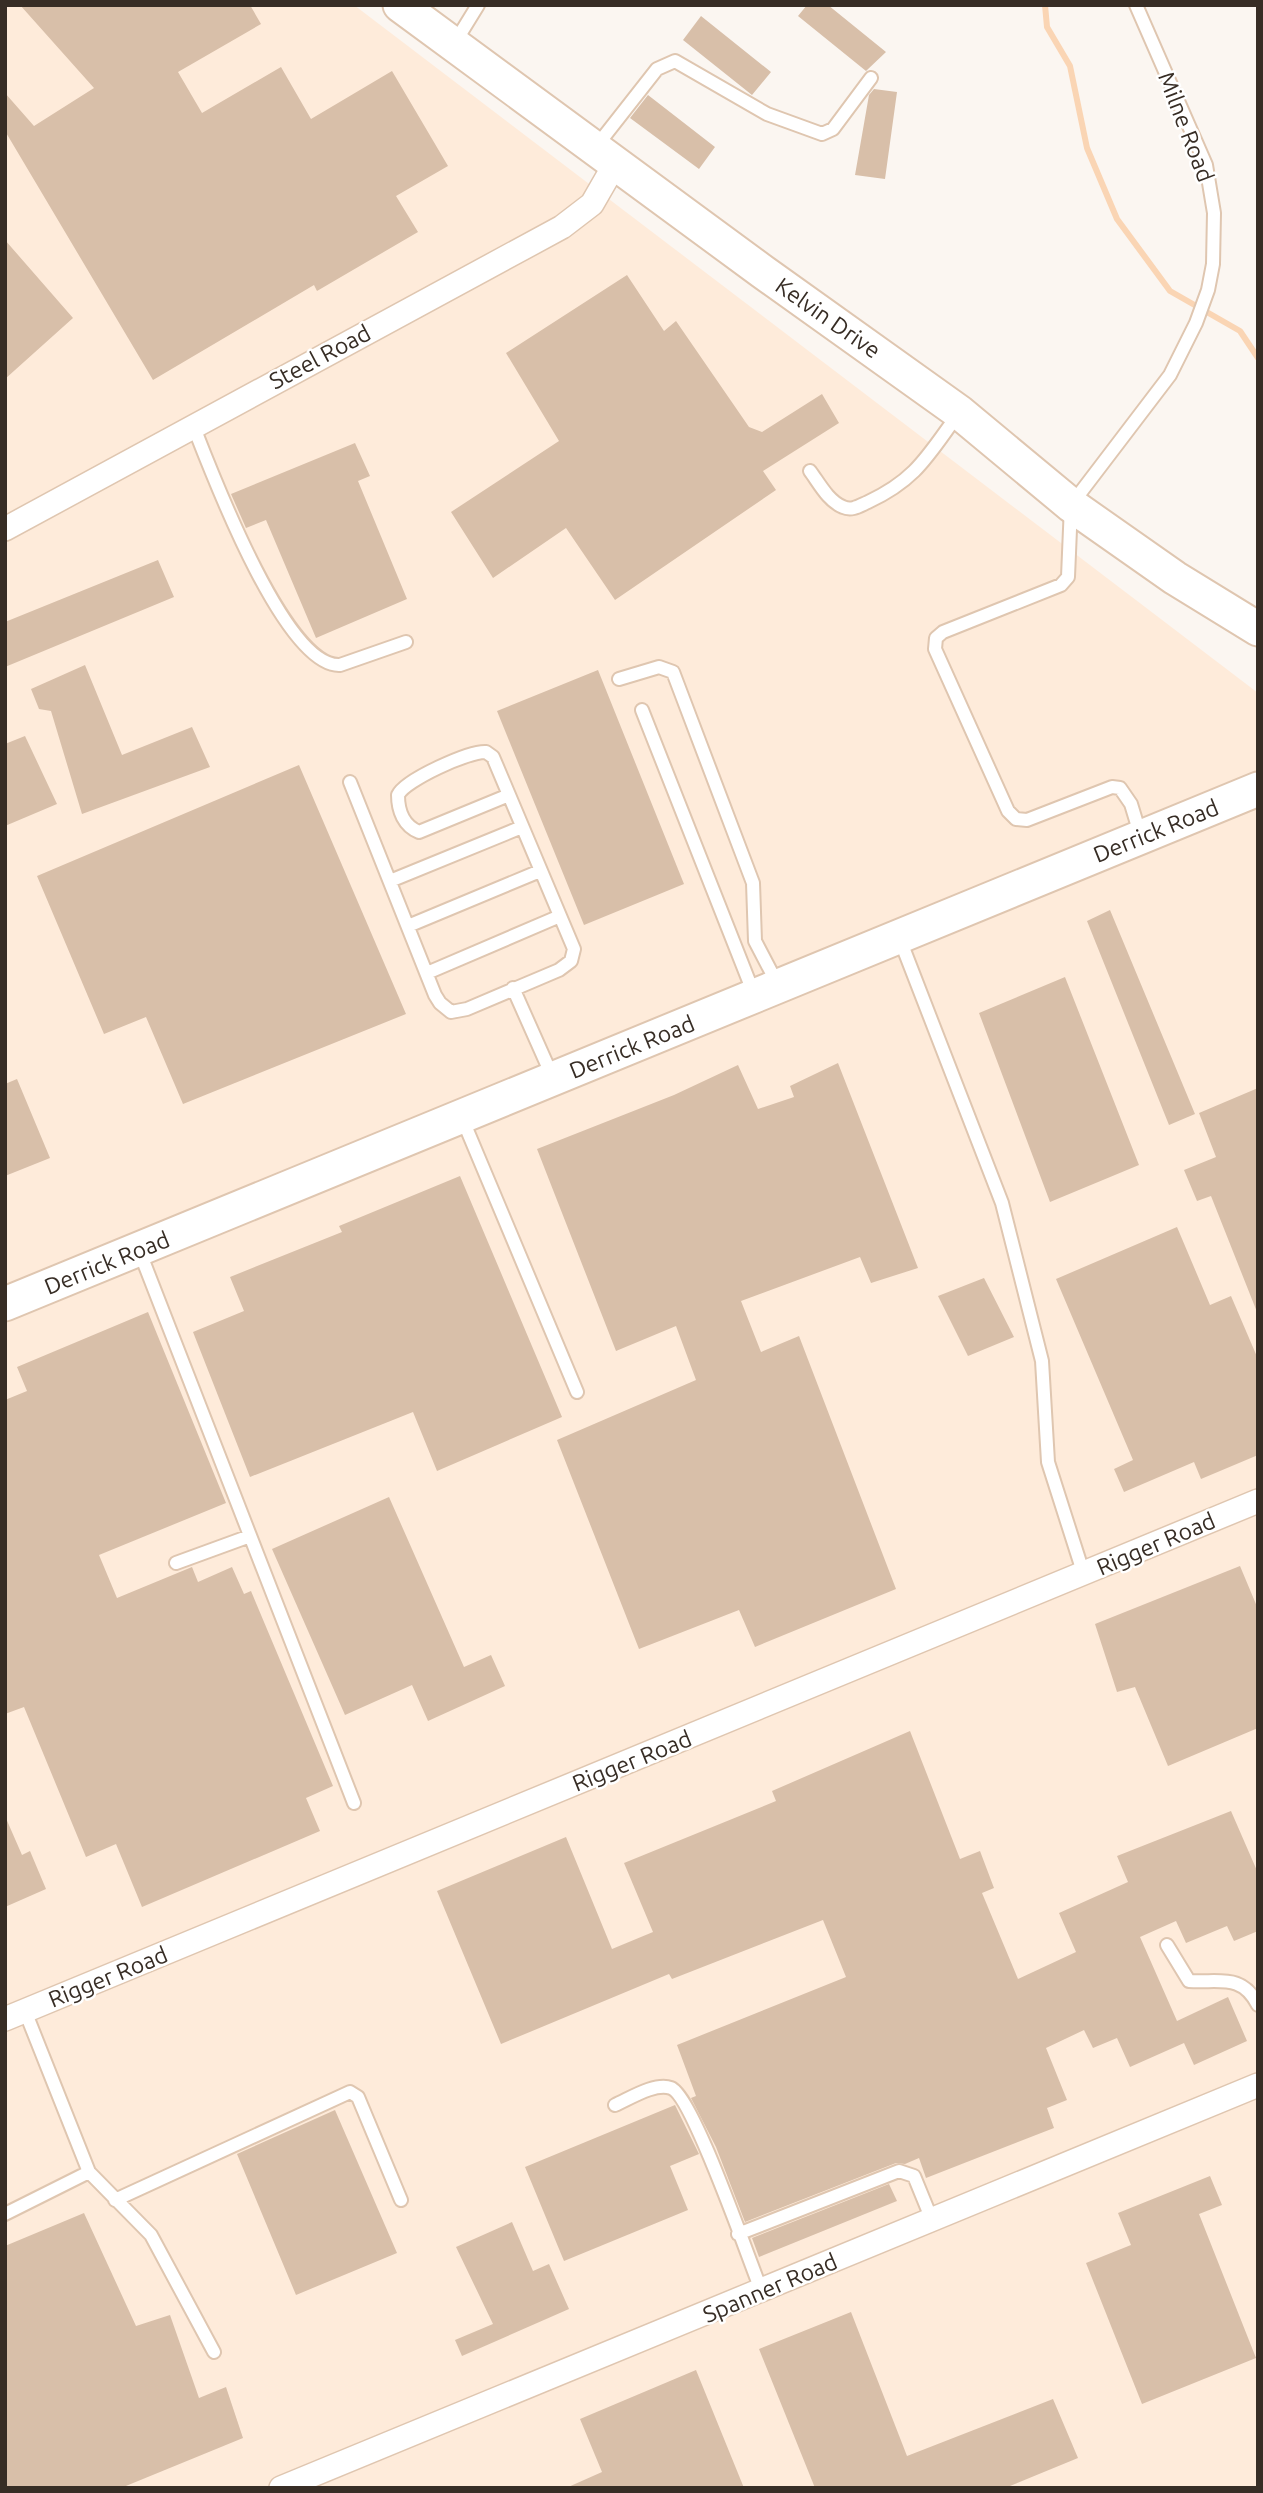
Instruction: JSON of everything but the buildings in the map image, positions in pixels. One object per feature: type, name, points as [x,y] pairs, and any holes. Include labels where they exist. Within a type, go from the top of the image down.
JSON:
[{"type":"street","name":"Kelvin Drive","points":[[400,5],[959,412],[1071,505],[1175,578],[1258,629]]},
{"type":"street","name":"Steel Road","points":[[5,529],[562,227],[592,204],[607,182],[605,156]]},
{"type":"street","name":"Derrick Road","points":[[5,1304],[1258,789]]},
{"type":"street","name":"Rigger Road","points":[[15,2015],[1258,1501]]},
{"type":"street","name":"Spanner Road","points":[[281,2488],[762,2292],[1258,2085]]},
{"type":"lane","points":[[453,45],[478,5]]},
{"type":"lane","name":"Milne Road","points":[[1071,505],[1170,375],[1196,323],[1208,290],[1215,236],[1206,165],[1136,5]]},
{"type":"lane","points":[[605,156],[657,69],[674,61],[767,114],[822,134],[833,129],[871,78]]},
{"type":"lane","points":[[810,471],[834,502],[845,509],[855,508],[899,487],[922,464],[959,412]]},
{"type":"lane","points":[[193,425],[224,505],[265,586],[288,625],[307,649],[330,666],[406,642]]},
{"type":"lane","points":[[1071,505],[1068,577],[1061,585],[943,632],[936,638],[936,649],[1007,811],[1016,819],[1027,820],[1112,787],[1120,788],[1131,804],[1142,837]]},
{"type":"lane","points":[[619,679],[659,667],[673,672],[752,883],[755,941],[767,992]]},
{"type":"lane","points":[[642,710],[767,992]]},
{"type":"lane","points":[[350,782],[440,1003],[451,1012],[467,1009],[559,971],[571,961],[575,949],[540,871],[509,795],[492,757],[480,752],[410,782],[401,789],[398,801],[407,823],[419,831],[509,795]]},
{"type":"lane","points":[[390,881],[522,827]]},
{"type":"lane","points":[[408,926],[540,871]]},
{"type":"lane","points":[[427,973],[560,916]]},
{"type":"lane","points":[[899,937],[1002,1203],[1042,1361],[1048,1462],[1084,1574]]},
{"type":"lane","points":[[513,988],[553,1079]]},
{"type":"lane","points":[[462,1117],[578,1392]]},
{"type":"lane","points":[[139,1250],[354,1803]]},
{"type":"lane","points":[[176,1563],[250,1536]]},
{"type":"lane","points":[[1167,1945],[1189,1980],[1244,1985],[1258,2005]]},
{"type":"lane","points":[[15,2015],[89,2172],[151,2235],[214,2353]]},
{"type":"lane","points":[[615,2105],[660,2087],[678,2092],[703,2139],[762,2292]]},
{"type":"lane","points":[[116,2200],[350,2092],[358,2097],[401,2200]]},
{"type":"lane","points":[[738,2234],[899,2171],[914,2176],[932,2220]]},
{"type":"lane","points":[[5,2214],[89,2172]]},
{"type":"shaded area","points":[[5,5],[354,5],[1258,693],[1258,2488],[5,2488]]},
{"type":"waterway","points":[[1045,5],[1047,27],[1070,66],[1087,148],[1117,219],[1170,291],[1240,331],[1258,358]]}]
